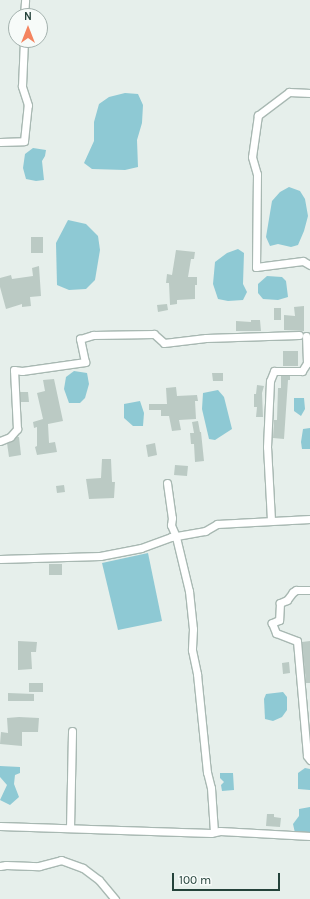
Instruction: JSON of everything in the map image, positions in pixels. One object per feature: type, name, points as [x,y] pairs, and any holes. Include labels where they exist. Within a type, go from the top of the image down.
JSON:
[{"type":"street","points":[[0,142],[24,141],[28,105],[22,86],[24,48]]},
{"type":"street","points":[[310,93],[289,92],[258,115],[252,157],[257,174],[256,267],[303,261],[310,264]]},
{"type":"street","points":[[0,441],[10,437],[17,429],[14,370],[22,371],[85,362],[80,339],[93,334],[154,334],[164,343],[206,338],[302,335],[307,363],[302,371],[274,371],[270,380],[267,447],[271,520]]},
{"type":"street","points":[[167,483],[172,518],[171,525],[176,537],[191,606],[193,629],[192,650],[197,674],[207,772],[211,788],[214,832]]},
{"type":"street","points":[[0,559],[100,556],[141,548],[205,530],[217,524],[310,519]]},
{"type":"street","points":[[310,590],[296,590],[293,592],[288,600],[280,604],[279,620],[272,623],[276,633],[297,641],[307,756],[310,760]]},
{"type":"street","points":[[70,828],[72,731]]},
{"type":"street","points":[[0,826],[220,831],[310,836]]},
{"type":"street","points":[[0,866],[6,864],[39,866],[61,860],[84,868],[99,880],[115,899]]},
{"type":"water","points":[[125,93],[138,94],[143,105],[142,123],[137,140],[138,167],[125,170],[92,169],[84,163],[94,141],[94,122],[99,104],[109,97]]},
{"type":"water","points":[[33,148],[46,150],[42,161],[44,180],[36,181],[26,179],[23,168],[25,154]]},
{"type":"water","points":[[289,187],[300,191],[305,199],[308,216],[304,231],[298,245],[291,247],[278,244],[270,246],[266,237],[272,201],[280,192]]},
{"type":"water","points":[[68,220],[86,224],[98,236],[100,250],[95,280],[86,289],[69,290],[57,285],[56,243]]},
{"type":"water","points":[[238,249],[244,253],[243,284],[247,292],[243,300],[228,301],[218,299],[213,284],[215,262],[227,253]]},
{"type":"water","points":[[267,276],[282,277],[286,281],[288,297],[278,300],[263,299],[258,293],[258,284]]},
{"type":"water","points":[[74,371],[87,373],[89,384],[85,398],[80,403],[69,403],[64,389],[66,377]]},
{"type":"water","points":[[218,390],[224,397],[232,429],[215,440],[209,439],[202,409],[203,393]]},
{"type":"water","points":[[294,398],[304,398],[305,409],[301,416],[294,411]]},
{"type":"water","points":[[140,401],[144,413],[143,426],[133,426],[124,418],[124,404]]},
{"type":"water","points":[[310,428],[310,449],[302,449],[301,442],[303,429]]},
{"type":"water","points":[[148,553],[162,621],[118,630],[102,563]]},
{"type":"water","points":[[283,692],[287,697],[287,710],[282,717],[273,721],[265,719],[264,699],[266,694]]},
{"type":"water","points":[[0,766],[20,767],[20,773],[15,775],[14,784],[19,797],[10,805],[0,800],[7,785],[0,777]]},
{"type":"water","points":[[305,768],[310,769],[310,790],[298,789],[298,773]]},
{"type":"water","points":[[220,773],[233,773],[234,790],[222,791],[221,785],[224,782],[220,778]]},
{"type":"water","points":[[310,807],[310,833],[295,833],[293,824],[299,816],[299,809]]},
{"type":"building","points":[[31,237],[43,237],[43,253],[31,253]]},
{"type":"building","points":[[176,250],[195,252],[194,259],[191,259],[188,277],[197,277],[197,285],[195,285],[195,299],[177,300],[177,304],[170,305],[169,283],[166,283],[167,274],[172,275]]},
{"type":"building","points":[[39,266],[41,296],[30,297],[31,306],[22,307],[22,304],[6,309],[0,287],[0,278],[11,275],[12,279],[33,276],[32,268]]},
{"type":"building","points":[[167,304],[168,310],[158,312],[157,305]]},
{"type":"building","points":[[304,306],[304,331],[284,330],[284,315],[295,316],[294,307]]},
{"type":"building","points":[[274,308],[281,308],[281,320],[274,320]]},
{"type":"building","points":[[251,320],[260,320],[261,331],[236,331],[236,321],[251,322]]},
{"type":"building","points":[[283,351],[298,351],[298,366],[283,366]]},
{"type":"building","points":[[212,373],[223,373],[223,381],[213,381]]},
{"type":"building","points":[[281,376],[290,376],[290,380],[288,380],[284,439],[273,438],[274,420],[277,420],[278,388],[281,388]]},
{"type":"building","points":[[54,379],[63,421],[48,424],[49,443],[55,442],[57,452],[37,455],[35,447],[37,446],[37,427],[34,428],[33,422],[43,419],[37,393],[45,391],[43,380]]},
{"type":"building","points":[[257,385],[264,386],[262,393],[263,417],[256,417],[257,407],[254,407],[254,394],[256,394]]},
{"type":"building","points":[[176,387],[177,396],[197,395],[198,401],[195,401],[196,419],[179,420],[181,430],[172,431],[169,416],[161,416],[161,410],[149,410],[149,404],[167,404],[166,388]]},
{"type":"building","points":[[20,392],[28,392],[29,402],[21,402]]},
{"type":"building","points":[[198,421],[201,432],[204,461],[195,462],[194,444],[191,444],[190,433],[194,433],[192,422]]},
{"type":"building","points":[[19,437],[21,455],[9,457],[7,443]]},
{"type":"building","points":[[155,443],[157,455],[148,457],[146,445]]},
{"type":"building","points":[[102,459],[111,459],[112,482],[115,482],[114,498],[89,499],[86,479],[101,478]]},
{"type":"building","points":[[175,465],[188,466],[187,476],[174,475]]},
{"type":"building","points":[[64,485],[65,492],[57,493],[56,486]]},
{"type":"building","points":[[49,564],[62,564],[62,575],[49,575]]},
{"type":"building","points":[[18,641],[37,642],[36,652],[31,652],[32,669],[18,670]]},
{"type":"building","points":[[310,641],[310,683],[306,683],[302,642]]},
{"type":"building","points":[[289,662],[290,673],[283,674],[282,663]]},
{"type":"building","points":[[29,683],[43,683],[43,692],[29,692]]},
{"type":"building","points":[[8,693],[34,694],[34,701],[8,701]]},
{"type":"building","points":[[7,718],[39,718],[38,732],[22,732],[22,746],[0,744],[1,732],[8,733]]},
{"type":"building","points":[[267,814],[274,814],[274,817],[281,818],[280,827],[266,826]]}]
